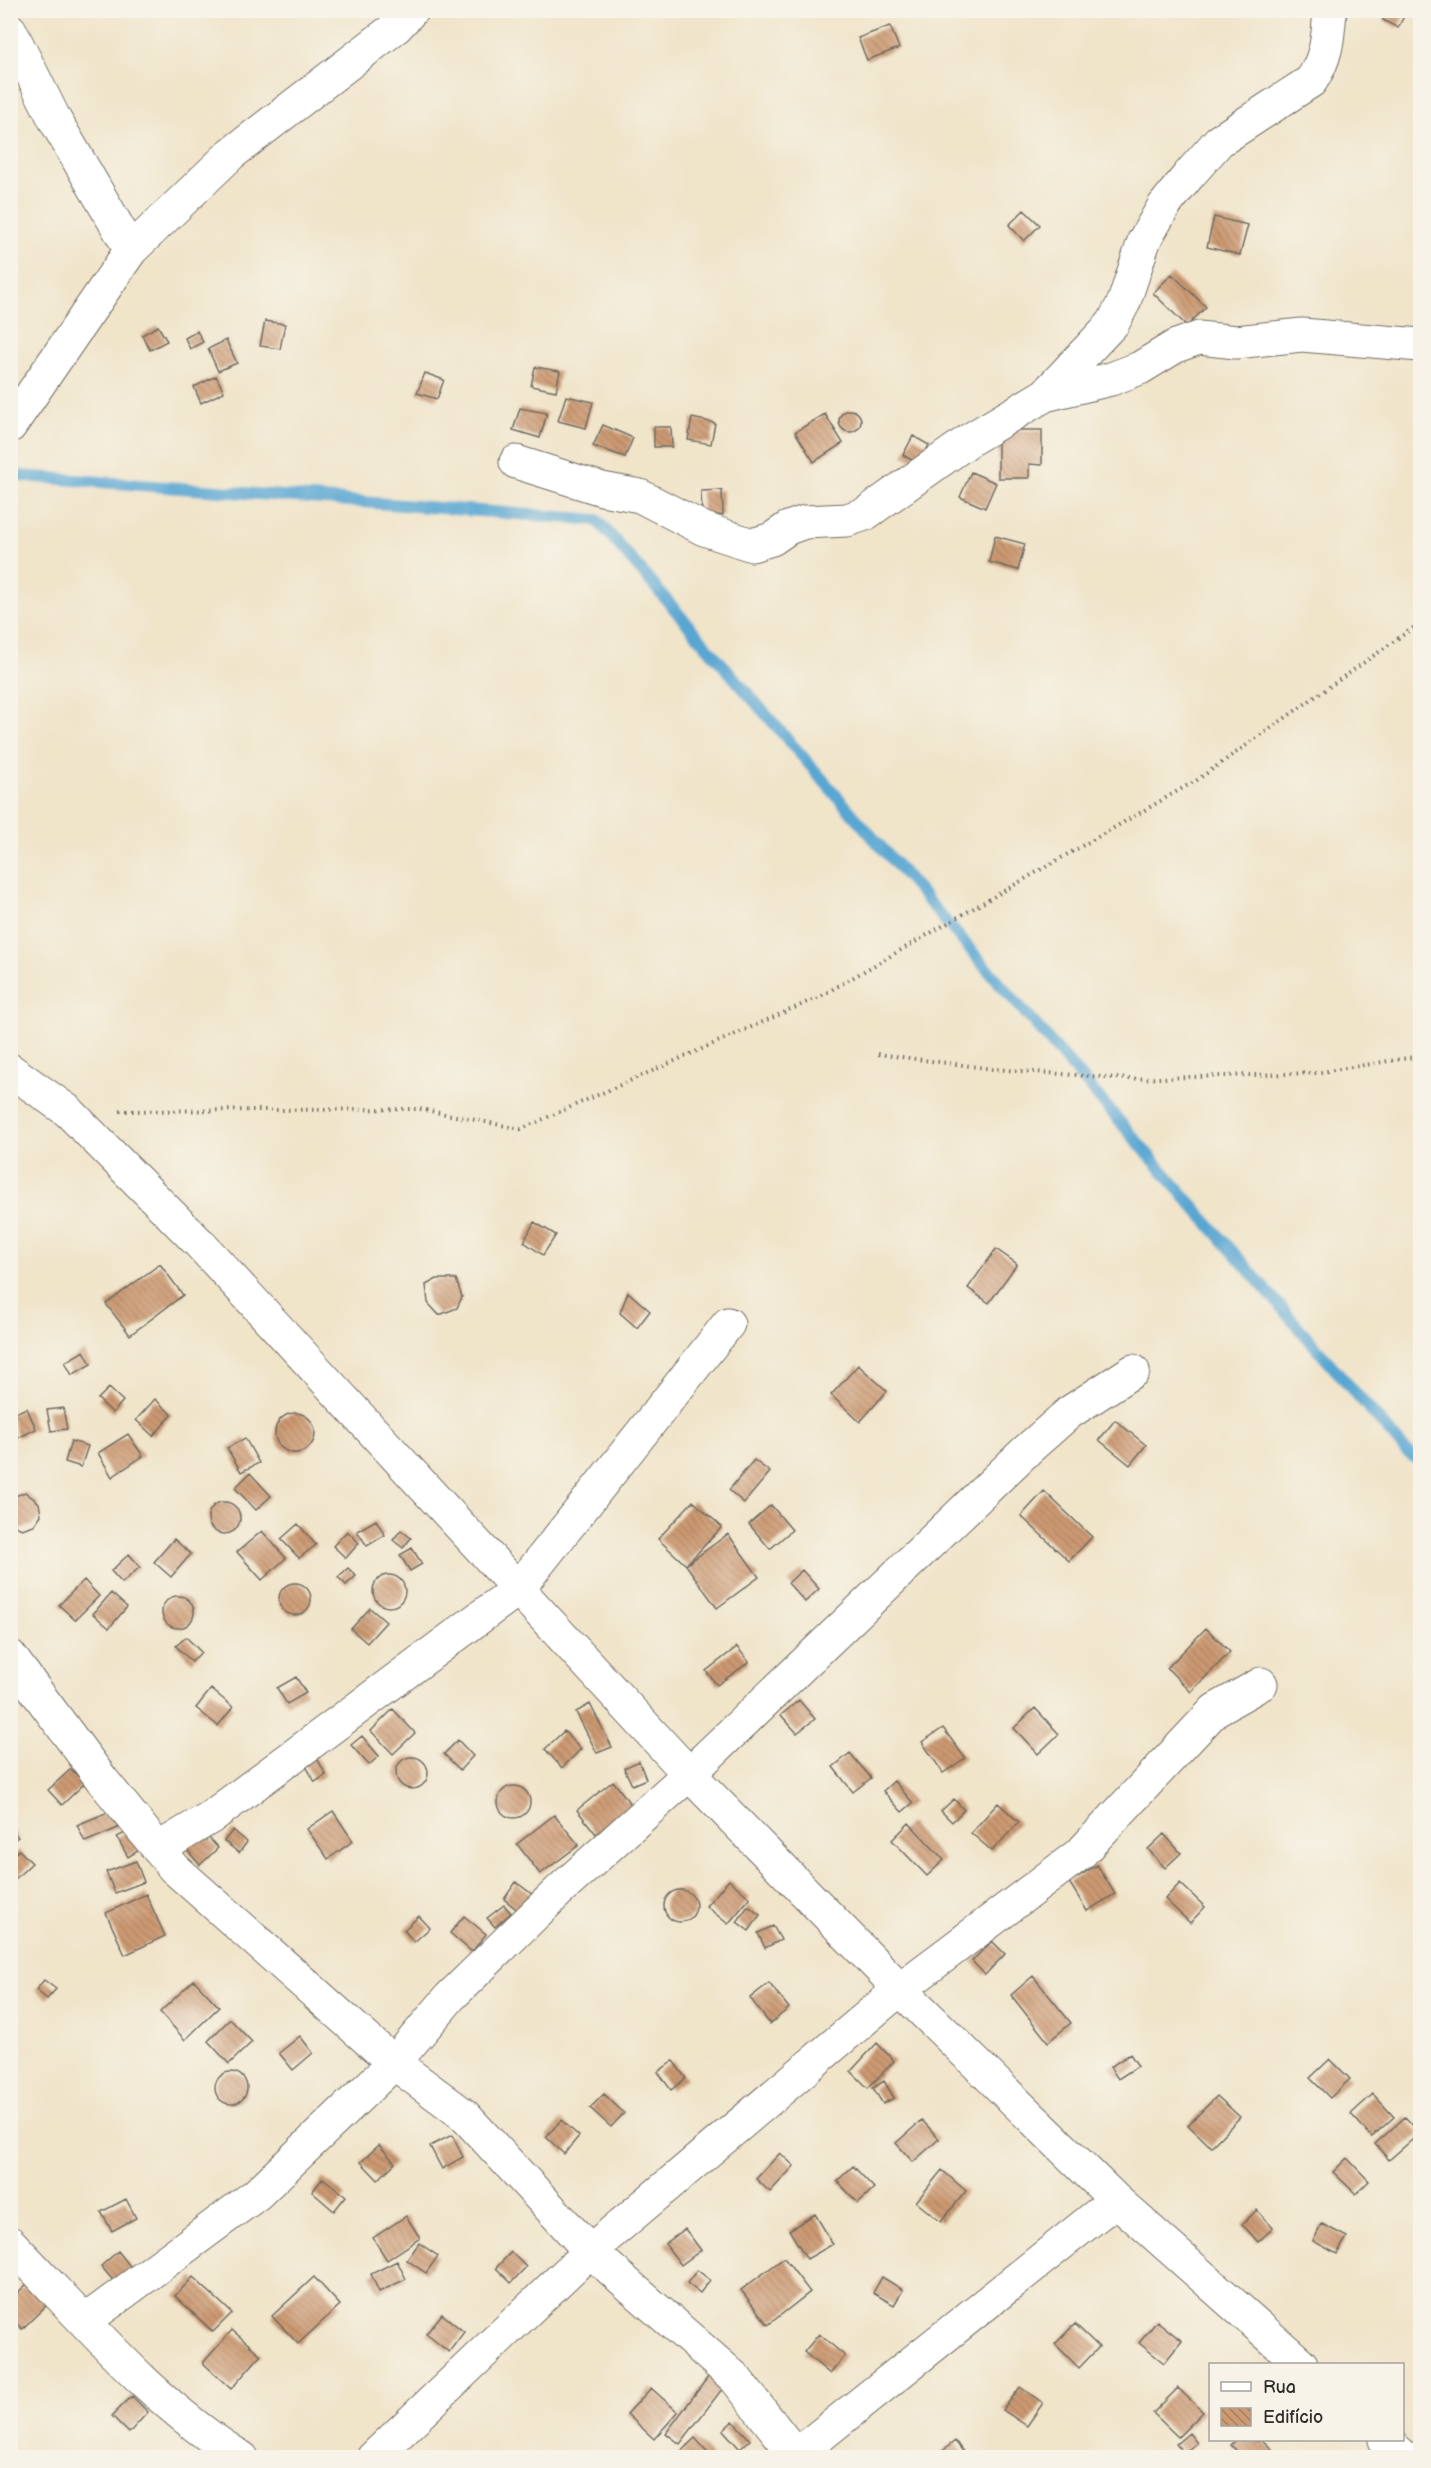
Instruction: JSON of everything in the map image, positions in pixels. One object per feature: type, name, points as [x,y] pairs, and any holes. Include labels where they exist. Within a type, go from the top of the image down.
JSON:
[{"type":"street","points":[[10,426],[131,250],[231,154],[396,27],[412,10]]},
{"type":"street","points":[[516,462],[602,489],[640,495],[705,530],[752,545],[772,539],[788,528],[805,522],[847,520],[865,514],[971,439],[1045,395],[1113,323],[1124,302],[1144,241],[1164,206],[1189,175],[1219,141],[1311,81],[1322,66],[1328,46],[1330,10]]},
{"type":"street","points":[[10,30],[55,120],[131,250]]},
{"type":"street","points":[[1045,395],[1111,379],[1140,368],[1176,346],[1199,338],[1236,342],[1302,335],[1420,345]]},
{"type":"street","points":[[10,1070],[68,1111],[200,1244],[689,1774],[900,1989],[1116,2200],[1299,2363]]},
{"type":"street","points":[[158,1850],[211,1817],[518,1589],[728,1324]]},
{"type":"street","points":[[85,2321],[257,2194],[394,2063],[475,1973],[559,1891],[689,1774],[1027,1450],[1070,1412],[1132,1371]]},
{"type":"street","points":[[10,1656],[103,1781],[158,1850],[183,1876],[394,2063],[464,2115],[590,2251],[735,2378],[797,2456],[1116,2200]]},
{"type":"street","points":[[373,2457],[590,2251],[900,1989],[1081,1853],[1215,1710],[1261,1683]]},
{"type":"street","points":[[10,2244],[138,2375],[192,2424],[242,2457]]},
{"type":"path","points":[[68,1111],[420,1109],[521,1129],[819,998],[1197,780],[1420,623]]},
{"type":"path","points":[[878,1054],[993,1069],[1130,1079],[1316,1073],[1420,1056]]},
{"type":"building","points":[[1056,10],[1069,10],[1066,16]]},
{"type":"building","points":[[1388,10],[1404,16],[1398,28],[1383,20]]},
{"type":"building","points":[[890,26],[899,48],[867,60],[858,38]]},
{"type":"building","points":[[1024,210],[1040,225],[1024,241],[1009,225]]},
{"type":"building","points":[[1214,217],[1248,225],[1240,255],[1207,247]]},
{"type":"building","points":[[1172,274],[1206,307],[1187,326],[1153,293]]},
{"type":"building","points":[[265,321],[285,324],[280,349],[260,346]]},
{"type":"building","points":[[158,326],[167,341],[150,350],[142,335]]},
{"type":"building","points":[[197,331],[203,342],[190,349],[185,338]]},
{"type":"building","points":[[226,340],[237,363],[218,371],[208,349]]},
{"type":"building","points":[[535,367],[560,371],[556,391],[531,386]]},
{"type":"building","points":[[425,373],[444,380],[437,399],[417,393]]},
{"type":"building","points":[[216,376],[224,392],[201,403],[194,387]]},
{"type":"building","points":[[566,396],[593,402],[586,428],[558,421]]},
{"type":"building","points":[[520,408],[547,413],[540,438],[513,430]]},
{"type":"building","points":[[850,410],[858,413],[861,421],[858,429],[850,432],[842,429],[839,421],[842,413]]},
{"type":"building","points":[[825,414],[843,443],[814,462],[795,432]]},
{"type":"building","points":[[692,418],[715,423],[711,444],[688,440]]},
{"type":"building","points":[[603,425],[633,438],[625,457],[593,446]]},
{"type":"building","points":[[654,427],[671,427],[672,447],[654,447]]},
{"type":"building","points":[[998,430],[1042,430],[1042,465],[1029,464],[1029,478],[998,478]]},
{"type":"building","points":[[913,436],[929,445],[919,464],[903,455]]},
{"type":"building","points":[[971,472],[996,483],[985,508],[960,497]]},
{"type":"building","points":[[722,490],[723,515],[702,516],[701,491]]},
{"type":"building","points":[[995,536],[1025,544],[1018,570],[989,562]]},
{"type":"building","points":[[534,1222],[556,1235],[543,1255],[524,1242]]},
{"type":"building","points":[[996,1249],[1017,1264],[989,1303],[968,1288]]},
{"type":"building","points":[[160,1264],[183,1295],[130,1335],[106,1304]]},
{"type":"building","points":[[437,1279],[456,1279],[462,1297],[457,1308],[439,1315],[428,1303],[426,1285]]},
{"type":"building","points":[[628,1292],[650,1311],[637,1328],[620,1313]]},
{"type":"building","points":[[84,1351],[91,1364],[72,1375],[65,1362]]},
{"type":"building","points":[[858,1365],[887,1391],[860,1422],[831,1395]]},
{"type":"building","points":[[109,1388],[123,1401],[113,1413],[98,1399]]},
{"type":"building","points":[[155,1399],[172,1415],[153,1436],[136,1420]]},
{"type":"building","points":[[27,1408],[36,1429],[18,1438],[10,1415]]},
{"type":"building","points":[[63,1408],[67,1429],[51,1431],[47,1410]]},
{"type":"building","points":[[295,1413],[303,1414],[309,1419],[314,1425],[314,1441],[309,1447],[303,1452],[295,1453],[287,1452],[281,1447],[276,1441],[275,1433],[276,1425],[281,1419],[287,1414]]},
{"type":"building","points":[[1115,1420],[1146,1445],[1130,1465],[1099,1440]]},
{"type":"building","points":[[128,1434],[143,1456],[112,1477],[98,1453]]},
{"type":"building","points":[[245,1438],[259,1463],[241,1472],[227,1448]]},
{"type":"building","points":[[71,1441],[88,1446],[81,1467],[65,1462]]},
{"type":"building","points":[[754,1460],[770,1472],[744,1503],[729,1490]]},
{"type":"building","points":[[250,1473],[271,1496],[256,1510],[235,1488]]},
{"type":"building","points":[[1044,1491],[1092,1537],[1069,1561],[1021,1516]]},
{"type":"building","points":[[25,1492],[39,1503],[41,1515],[34,1525],[22,1529],[10,1524],[10,1498]]},
{"type":"building","points":[[693,1501],[722,1527],[686,1565],[658,1539]]},
{"type":"building","points":[[224,1502],[236,1506],[240,1518],[236,1530],[224,1534],[212,1530],[208,1518],[212,1506]]},
{"type":"building","points":[[771,1505],[792,1530],[770,1549],[749,1524]]},
{"type":"building","points":[[376,1520],[385,1535],[367,1546],[357,1531]]},
{"type":"building","points":[[298,1524],[316,1545],[299,1558],[281,1539]]},
{"type":"building","points":[[401,1530],[411,1538],[403,1548],[393,1540]]},
{"type":"building","points":[[262,1531],[286,1558],[262,1580],[237,1552]]},
{"type":"building","points":[[347,1531],[359,1543],[346,1558],[333,1546]]},
{"type":"building","points":[[728,1534],[759,1577],[717,1608],[686,1565]]},
{"type":"building","points":[[174,1539],[191,1554],[171,1577],[154,1562]]},
{"type":"building","points":[[412,1548],[422,1564],[410,1571],[400,1555]]},
{"type":"building","points":[[129,1554],[140,1567],[122,1583],[111,1571]]},
{"type":"building","points":[[348,1568],[356,1576],[346,1585],[338,1577]]},
{"type":"building","points":[[802,1570],[819,1589],[805,1602],[788,1583]]},
{"type":"building","points":[[389,1575],[401,1579],[405,1591],[401,1603],[389,1607],[377,1603],[373,1591],[377,1579]]},
{"type":"building","points":[[84,1580],[99,1596],[75,1620],[59,1605]]},
{"type":"building","points":[[295,1583],[307,1587],[311,1599],[307,1611],[295,1615],[283,1611],[279,1599],[283,1587]]},
{"type":"building","points":[[111,1593],[127,1607],[109,1628],[93,1614]]},
{"type":"building","points":[[178,1596],[189,1601],[194,1612],[189,1623],[178,1628],[167,1623],[162,1612],[167,1601]]},
{"type":"building","points":[[370,1608],[386,1622],[367,1643],[351,1629]]},
{"type":"building","points":[[1206,1628],[1230,1652],[1191,1692],[1167,1668]]},
{"type":"building","points":[[186,1637],[201,1652],[192,1662],[176,1646]]},
{"type":"building","points":[[737,1647],[749,1662],[717,1685],[706,1671]]},
{"type":"building","points":[[296,1677],[306,1693],[287,1704],[277,1688]]},
{"type":"building","points":[[211,1689],[233,1707],[218,1726],[196,1708]]},
{"type":"building","points":[[799,1700],[815,1719],[797,1733],[781,1715]]},
{"type":"building","points":[[590,1704],[612,1747],[597,1753],[576,1712]]},
{"type":"building","points":[[1035,1708],[1059,1734],[1038,1754],[1014,1728]]},
{"type":"building","points":[[393,1709],[415,1733],[393,1754],[371,1731]]},
{"type":"building","points":[[943,1728],[965,1758],[943,1773],[922,1742]]},
{"type":"building","points":[[564,1731],[581,1749],[562,1768],[545,1749]]},
{"type":"building","points":[[362,1736],[379,1756],[369,1765],[351,1745]]},
{"type":"building","points":[[458,1740],[473,1756],[460,1770],[444,1754]]},
{"type":"building","points":[[314,1752],[326,1775],[315,1782],[302,1759]]},
{"type":"building","points":[[850,1753],[871,1778],[853,1792],[833,1767]]},
{"type":"building","points":[[412,1757],[423,1762],[428,1773],[423,1784],[412,1789],[401,1784],[396,1773],[401,1762]]},
{"type":"building","points":[[639,1761],[646,1779],[632,1785],[624,1768]]},
{"type":"building","points":[[71,1769],[85,1783],[62,1805],[48,1790]]},
{"type":"building","points":[[613,1781],[632,1806],[596,1834],[577,1810]]},
{"type":"building","points":[[894,1781],[913,1803],[902,1812],[883,1791]]},
{"type":"building","points":[[514,1786],[525,1791],[530,1802],[525,1813],[514,1818],[503,1813],[498,1802],[503,1791]]},
{"type":"building","points":[[954,1799],[964,1810],[952,1822],[941,1811]]},
{"type":"building","points":[[998,1803],[1019,1822],[992,1851],[971,1833]]},
{"type":"building","points":[[111,1811],[118,1828],[85,1842],[77,1825]]},
{"type":"building","points":[[333,1811],[353,1841],[328,1859],[307,1829]]},
{"type":"building","points":[[554,1815],[579,1845],[540,1874],[517,1844]]},
{"type":"building","points":[[909,1823],[944,1860],[927,1876],[892,1840]]},
{"type":"building","points":[[10,1827],[18,1837],[10,1843]]},
{"type":"building","points":[[199,1827],[218,1848],[200,1865],[181,1843]]},
{"type":"building","points":[[131,1830],[141,1849],[128,1857],[117,1837]]},
{"type":"building","points":[[233,1830],[247,1842],[239,1853],[224,1841]]},
{"type":"building","points":[[1164,1834],[1181,1853],[1165,1868],[1148,1849]]},
{"type":"building","points":[[19,1850],[32,1863],[15,1879],[10,1874],[10,1858]]},
{"type":"building","points":[[136,1861],[144,1882],[115,1893],[106,1872]]},
{"type":"building","points":[[1097,1865],[1115,1894],[1087,1911],[1069,1882]]},
{"type":"building","points":[[729,1880],[750,1898],[728,1924],[706,1906]]},
{"type":"building","points":[[516,1882],[533,1895],[520,1912],[504,1899]]},
{"type":"building","points":[[1180,1883],[1205,1907],[1190,1923],[1165,1899]]},
{"type":"building","points":[[680,1890],[691,1895],[696,1906],[691,1917],[680,1922],[669,1917],[664,1906],[669,1895]]},
{"type":"building","points":[[146,1894],[165,1936],[125,1955],[106,1913]]},
{"type":"building","points":[[504,1905],[511,1913],[495,1927],[487,1918]]},
{"type":"building","points":[[748,1906],[760,1915],[749,1931],[737,1922]]},
{"type":"building","points":[[419,1916],[430,1928],[414,1942],[404,1930]]},
{"type":"building","points":[[464,1916],[486,1934],[472,1952],[450,1933]]},
{"type":"building","points":[[773,1926],[781,1940],[765,1948],[758,1933]]},
{"type":"building","points":[[992,1941],[1005,1954],[985,1975],[972,1961]]},
{"type":"building","points":[[1033,1976],[1071,2023],[1048,2042],[1011,1995]]},
{"type":"building","points":[[44,1980],[56,1989],[47,1999],[36,1990]]},
{"type":"building","points":[[194,1980],[219,2007],[185,2040],[160,2012]]},
{"type":"building","points":[[769,1983],[789,2008],[770,2024],[750,1998]]},
{"type":"building","points":[[230,2019],[252,2042],[229,2064],[208,2041]]},
{"type":"building","points":[[300,2036],[313,2053],[293,2070],[279,2053]]},
{"type":"building","points":[[877,2043],[894,2061],[868,2088],[851,2071]]},
{"type":"building","points":[[1130,2054],[1138,2066],[1118,2079],[1110,2067]]},
{"type":"building","points":[[1330,2059],[1350,2079],[1330,2098],[1310,2078]]},
{"type":"building","points":[[673,2061],[686,2078],[671,2090],[658,2072]]},
{"type":"building","points":[[231,2072],[242,2077],[247,2088],[242,2099],[231,2104],[220,2099],[215,2088],[220,2077]]},
{"type":"building","points":[[884,2081],[894,2098],[883,2104],[873,2088]]},
{"type":"building","points":[[604,2094],[624,2113],[611,2127],[590,2108]]},
{"type":"building","points":[[1373,2094],[1394,2117],[1372,2137],[1351,2114]]},
{"type":"building","points":[[1217,2096],[1240,2117],[1211,2147],[1188,2125]]},
{"type":"building","points":[[1405,2117],[1420,2133],[1389,2160],[1375,2144]]},
{"type":"building","points":[[561,2120],[579,2136],[564,2154],[546,2137]]},
{"type":"building","points":[[922,2120],[939,2139],[913,2162],[896,2143]]},
{"type":"building","points":[[452,2135],[463,2157],[442,2169],[430,2146]]},
{"type":"building","points":[[379,2145],[395,2163],[378,2180],[361,2162]]},
{"type":"building","points":[[780,2153],[794,2166],[770,2192],[756,2179]]},
{"type":"building","points":[[1347,2158],[1369,2181],[1356,2194],[1333,2172]]},
{"type":"building","points":[[853,2166],[874,2188],[858,2203],[837,2181]]},
{"type":"building","points":[[942,2170],[966,2191],[941,2222],[916,2202]]},
{"type":"building","points":[[323,2178],[346,2196],[334,2211],[312,2192]]},
{"type":"building","points":[[126,2199],[136,2218],[112,2231],[101,2212]]},
{"type":"building","points":[[1257,2210],[1273,2228],[1258,2242],[1242,2224]]},
{"type":"building","points":[[815,2214],[833,2244],[807,2259],[789,2230]]},
{"type":"building","points":[[406,2216],[420,2238],[387,2260],[373,2238]]},
{"type":"building","points":[[1322,2224],[1347,2237],[1337,2254],[1313,2241]]},
{"type":"building","points":[[685,2229],[701,2250],[681,2265],[665,2244]]},
{"type":"building","points":[[419,2243],[438,2256],[426,2273],[407,2260]]},
{"type":"building","points":[[118,2251],[133,2270],[116,2284],[101,2266]]},
{"type":"building","points":[[511,2252],[526,2267],[511,2283],[496,2268]]},
{"type":"building","points":[[784,2258],[810,2292],[768,2325],[741,2290]]},
{"type":"building","points":[[397,2261],[406,2279],[379,2292],[371,2274]]},
{"type":"building","points":[[697,2270],[710,2280],[700,2293],[687,2283]]},
{"type":"building","points":[[193,2277],[232,2313],[213,2332],[175,2296]]},
{"type":"building","points":[[314,2277],[340,2305],[298,2344],[272,2316]]},
{"type":"building","points":[[882,2277],[903,2290],[894,2305],[873,2293]]},
{"type":"building","points":[[32,2279],[52,2300],[22,2329],[10,2316],[10,2300]]},
{"type":"building","points":[[442,2314],[464,2332],[449,2352],[426,2334]]},
{"type":"building","points":[[1157,2321],[1182,2341],[1164,2363],[1139,2343]]},
{"type":"building","points":[[1075,2324],[1099,2347],[1079,2368],[1055,2344]]},
{"type":"building","points":[[232,2330],[261,2355],[231,2389],[203,2363]]},
{"type":"building","points":[[819,2334],[845,2356],[830,2374],[804,2352]]},
{"type":"building","points":[[711,2373],[726,2384],[680,2444],[666,2433]]},
{"type":"building","points":[[1020,2387],[1043,2403],[1027,2426],[1003,2410]]},
{"type":"building","points":[[651,2388],[678,2412],[654,2439],[627,2414]]},
{"type":"building","points":[[1178,2388],[1203,2412],[1178,2437],[1153,2413]]},
{"type":"building","points":[[132,2396],[148,2412],[129,2433],[112,2416]]},
{"type":"building","points":[[733,2421],[750,2440],[740,2449],[723,2430]]},
{"type":"building","points":[[1189,2433],[1197,2443],[1184,2453],[1176,2444]]},
{"type":"building","points":[[695,2438],[713,2458],[674,2458]]},
{"type":"building","points":[[955,2441],[968,2458],[934,2458]]},
{"type":"building","points":[[1235,2441],[1263,2441],[1274,2451],[1268,2458],[1244,2458],[1231,2445]]},
{"type":"waterway","points":[[10,475],[597,520],[1406,1451],[1420,1461]]}]
